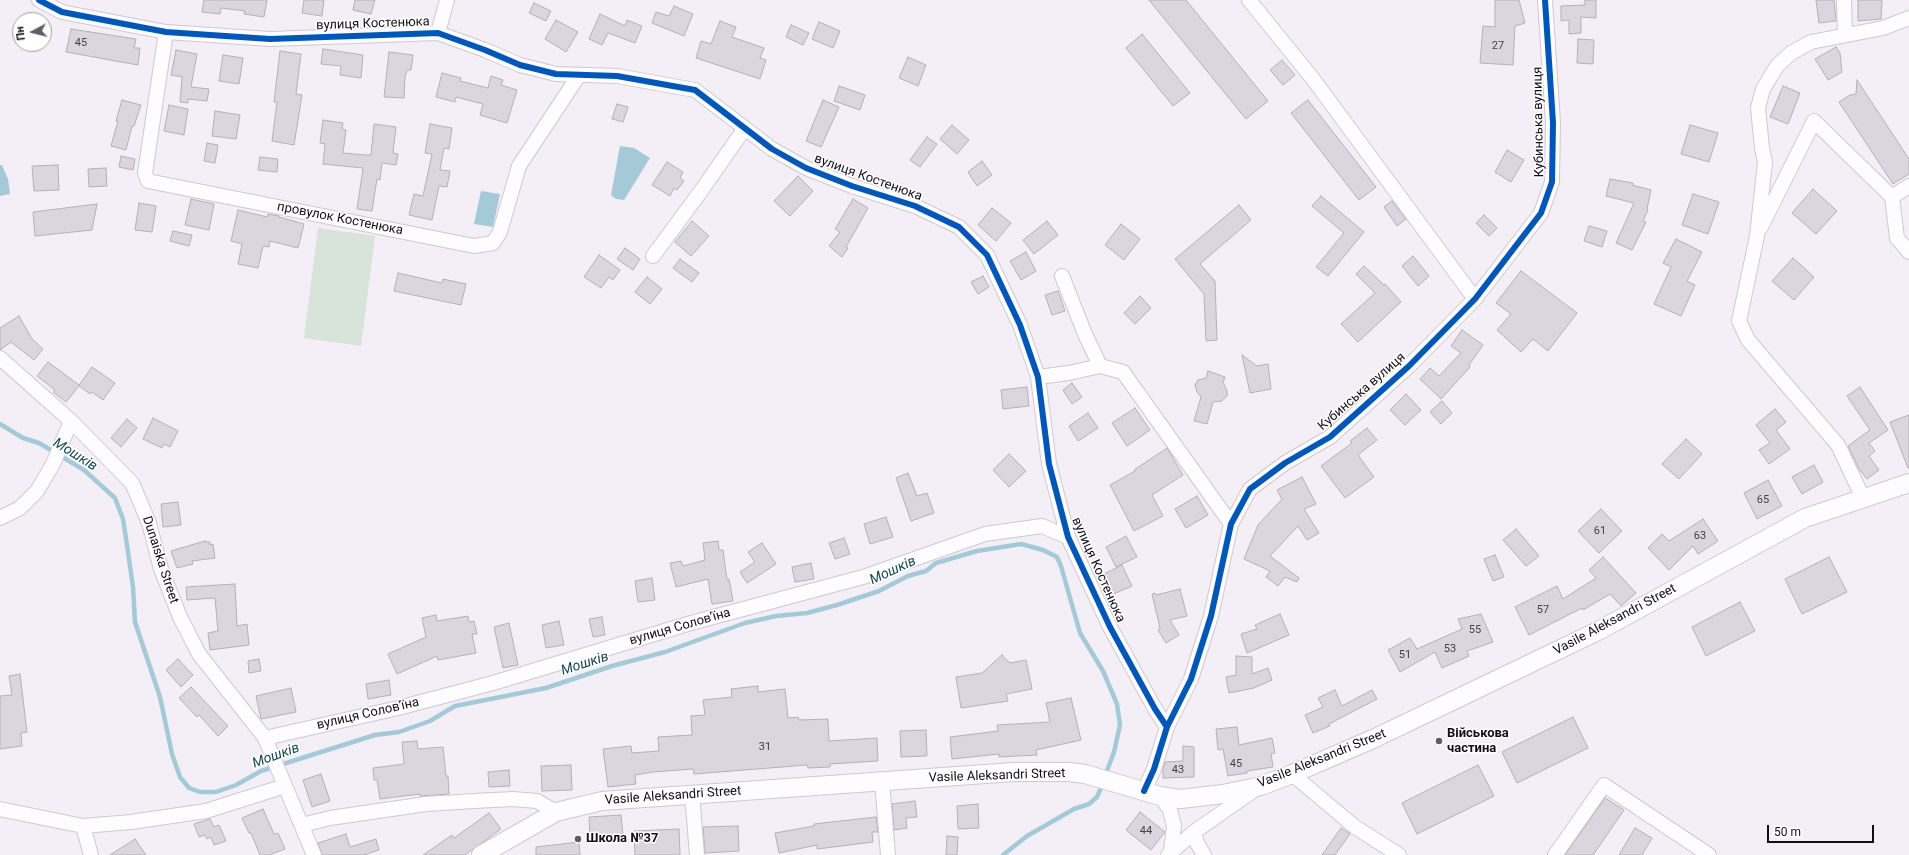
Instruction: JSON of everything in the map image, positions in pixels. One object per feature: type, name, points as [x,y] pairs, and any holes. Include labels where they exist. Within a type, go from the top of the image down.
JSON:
[{"type":"main road","name":"Vasile Aleksandri Street","points":[[481,855],[556,812],[602,801],[1014,772],[1069,772],[1085,774],[1152,793],[1182,799],[1205,797],[1261,786],[1292,774],[1438,709],[1598,631],[1805,518],[1909,483]]},
{"type":"street","name":"вулиця Костенюка","points":[[39,0],[62,12],[166,32],[270,39],[438,33],[485,50],[520,65],[556,74],[617,76],[696,90],[772,149],[806,168],[852,186],[915,206],[959,227],[987,255],[1020,325],[1038,377],[1050,464],[1068,537],[1110,627],[1155,709],[1167,727]]},
{"type":"street","points":[[438,33],[447,0]]},
{"type":"street","points":[[1249,0],[1313,79],[1475,299]]},
{"type":"street","name":"Кубинська вулиця","points":[[1152,793],[1154,769],[1167,727],[1191,679],[1211,616],[1231,524],[1250,489],[1285,463],[1330,436],[1409,366],[1475,299],[1541,213],[1552,182],[1553,123],[1545,0]]},
{"type":"street","points":[[1844,0],[1844,35]]},
{"type":"street","points":[[1863,498],[1838,445],[1748,340],[1739,321],[1757,236],[1765,162],[1758,108],[1764,90],[1777,66],[1791,53],[1811,42],[1883,28],[1909,18]]},
{"type":"street","name":"провулок Костенюка","points":[[166,32],[145,173],[148,181],[474,246],[493,243],[500,232],[519,166],[579,75]]},
{"type":"street","points":[[1757,236],[1814,120],[1892,198],[1896,238],[1909,252]]},
{"type":"street","points":[[653,256],[745,128]]},
{"type":"street","points":[[1892,198],[1909,186]]},
{"type":"street","points":[[1062,276],[1085,334],[1100,366]]},
{"type":"street","name":"Dunaiska Street","points":[[0,358],[71,421],[132,483],[149,523],[161,569],[180,618],[199,654],[265,738],[314,855]]},
{"type":"street","points":[[1038,377],[1069,373],[1100,366],[1123,372],[1231,524]]},
{"type":"street","points":[[0,518],[20,508],[37,491],[52,464],[71,421]]},
{"type":"street","name":"вулиця Солов'їна","points":[[265,738],[398,708],[493,683],[690,623],[863,578],[985,534],[1042,526],[1068,537]]},
{"type":"street","points":[[1292,774],[1355,827],[1399,855]]},
{"type":"street","points":[[882,781],[888,855]]},
{"type":"street","points":[[1555,855],[1604,785],[1709,855]]},
{"type":"street","points":[[0,809],[83,826],[131,822],[206,811],[284,786]]},
{"type":"street","points":[[1170,853],[1194,832],[1261,786]]},
{"type":"street","points":[[1152,793],[1170,810],[1174,826],[1170,853]]},
{"type":"street","points":[[692,794],[697,855]]},
{"type":"street","points":[[302,825],[330,818],[426,804],[474,801],[537,801],[556,812]]},
{"type":"street","points":[[83,826],[91,855]]},
{"type":"street","points":[[1194,832],[1197,843],[1204,855]]},
{"type":"shaded area","points":[[318,228],[375,236],[361,346],[304,338]]},
{"type":"water","points":[[620,146],[634,148],[650,158],[624,200],[616,199],[611,195]]},
{"type":"water","points":[[0,165],[2,165],[8,179],[10,194],[0,196]]},
{"type":"water","points":[[481,191],[500,194],[493,227],[474,224]]},
{"type":"building","points":[[204,0],[267,0],[264,17],[244,14],[245,11],[221,8],[220,14],[202,12]]},
{"type":"building","points":[[304,0],[324,0],[322,16],[302,13]]},
{"type":"building","points":[[355,0],[375,0],[371,14],[353,10]]},
{"type":"building","points":[[1149,0],[1186,0],[1268,101],[1246,119]]},
{"type":"building","points":[[1495,0],[1519,0],[1525,23],[1515,26],[1513,65],[1480,63],[1483,26],[1495,27]]},
{"type":"building","points":[[1585,0],[1596,0],[1596,18],[1581,17],[1581,33],[1569,34],[1569,20],[1561,21],[1561,6],[1585,5]]},
{"type":"building","points":[[1816,0],[1834,0],[1836,21],[1819,23]]},
{"type":"building","points":[[1858,0],[1882,0],[1881,19],[1858,21]]},
{"type":"building","points":[[534,3],[551,11],[546,21],[529,13]]},
{"type":"building","points":[[674,6],[693,14],[684,36],[652,23],[656,12],[669,16]]},
{"type":"building","points":[[600,14],[625,26],[627,20],[642,26],[635,43],[608,33],[602,45],[589,39]]},
{"type":"building","points":[[556,20],[578,32],[566,52],[545,39]]},
{"type":"building","points":[[720,21],[736,27],[732,37],[764,48],[760,58],[766,60],[760,79],[696,58],[701,41],[711,44]]},
{"type":"building","points":[[819,22],[840,31],[833,48],[812,39]]},
{"type":"building","points":[[791,25],[809,33],[803,45],[786,37]]},
{"type":"building","points":[[71,29],[136,39],[134,48],[140,48],[138,65],[66,52]]},
{"type":"building","points":[[1142,34],[1190,93],[1173,106],[1126,48]]},
{"type":"building","points":[[1578,39],[1594,40],[1593,64],[1577,63]]},
{"type":"building","points":[[1836,47],[1840,53],[1842,72],[1828,80],[1815,59]]},
{"type":"building","points":[[323,49],[363,55],[361,78],[340,75],[341,66],[321,64]]},
{"type":"building","points":[[176,50],[197,54],[191,87],[209,89],[207,101],[188,99],[188,103],[180,102],[182,77],[171,75]]},
{"type":"building","points":[[280,51],[301,54],[296,94],[302,95],[294,145],[272,141],[277,102],[274,102]]},
{"type":"building","points":[[389,52],[413,55],[411,70],[407,70],[405,77],[404,98],[384,97]]},
{"type":"building","points":[[223,55],[243,58],[239,84],[219,81]]},
{"type":"building","points":[[908,57],[926,65],[918,86],[899,78]]},
{"type":"building","points":[[1282,60],[1295,75],[1283,85],[1270,70]]},
{"type":"building","points":[[442,73],[461,78],[460,81],[488,88],[491,76],[503,80],[501,85],[517,90],[507,123],[480,115],[483,104],[456,97],[455,102],[436,97]]},
{"type":"building","points":[[1857,80],[1909,159],[1909,174],[1893,184],[1839,102],[1850,95],[1856,94]]},
{"type":"building","points":[[839,86],[865,95],[860,110],[834,101]]},
{"type":"building","points":[[1783,86],[1800,93],[1788,124],[1770,117]]},
{"type":"building","points":[[122,100],[141,105],[134,126],[132,126],[126,150],[111,146]]},
{"type":"building","points":[[823,100],[839,107],[821,147],[806,141]]},
{"type":"building","points":[[1308,100],[1376,187],[1359,200],[1291,113]]},
{"type":"building","points":[[617,104],[628,107],[623,122],[612,119]]},
{"type":"building","points":[[169,105],[188,109],[184,135],[164,131]]},
{"type":"building","points":[[215,111],[240,115],[236,139],[212,136]]},
{"type":"building","points":[[323,120],[343,123],[342,129],[346,130],[343,153],[371,155],[374,124],[396,127],[393,153],[398,154],[396,165],[382,163],[380,180],[377,179],[372,211],[357,209],[363,168],[323,164],[325,144],[320,143]]},
{"type":"building","points":[[430,124],[452,128],[449,149],[444,148],[440,170],[450,171],[447,187],[439,186],[432,220],[409,215],[414,194],[423,196],[432,154],[425,153]]},
{"type":"building","points":[[952,125],[969,140],[957,154],[940,139]]},
{"type":"building","points":[[1690,125],[1718,133],[1709,162],[1681,154]]},
{"type":"building","points":[[927,137],[937,144],[920,167],[910,160]]},
{"type":"building","points":[[207,143],[218,145],[215,163],[204,161]]},
{"type":"building","points":[[1507,150],[1524,160],[1511,182],[1495,172]]},
{"type":"building","points":[[121,156],[135,159],[133,170],[119,167]]},
{"type":"building","points":[[260,157],[278,159],[277,172],[258,170]]},
{"type":"building","points":[[982,161],[992,175],[977,186],[968,172]]},
{"type":"building","points":[[667,162],[683,172],[680,178],[684,181],[677,190],[674,188],[670,196],[652,185]]},
{"type":"building","points":[[58,165],[59,190],[34,191],[32,166]]},
{"type":"building","points":[[106,168],[107,186],[89,187],[88,169]]},
{"type":"building","points":[[798,176],[813,191],[790,216],[774,201]]},
{"type":"building","points":[[1610,179],[1633,183],[1632,185],[1651,190],[1648,210],[1643,221],[1646,222],[1632,250],[1616,243],[1634,203],[1606,196]]},
{"type":"building","points":[[1813,189],[1837,211],[1816,234],[1792,213]]},
{"type":"building","points":[[1693,194],[1719,202],[1708,234],[1682,225]]},
{"type":"building","points":[[1321,196],[1364,232],[1328,276],[1316,267],[1344,233],[1312,206]]},
{"type":"building","points":[[191,199],[214,204],[209,230],[185,225]]},
{"type":"building","points":[[853,199],[868,208],[842,257],[829,246],[840,232],[835,229]]},
{"type":"building","points":[[1392,201],[1406,219],[1397,226],[1384,207]]},
{"type":"building","points":[[139,203],[156,206],[152,232],[135,230]]},
{"type":"building","points":[[97,204],[92,230],[35,236],[33,212]]},
{"type":"building","points":[[1239,205],[1251,220],[1200,264],[1215,281],[1217,340],[1206,341],[1204,294],[1175,259]]},
{"type":"building","points":[[992,208],[1011,223],[996,241],[978,225]]},
{"type":"building","points":[[238,210],[267,217],[268,214],[279,216],[304,224],[298,248],[270,241],[269,247],[263,246],[258,268],[238,264],[242,244],[231,241]]},
{"type":"building","points":[[1484,215],[1497,228],[1489,236],[1476,223]]},
{"type":"building","points":[[692,221],[709,236],[691,256],[675,242]]},
{"type":"building","points":[[1047,221],[1058,235],[1034,254],[1023,240]]},
{"type":"building","points":[[1121,224],[1140,239],[1124,260],[1105,245]]},
{"type":"building","points":[[1589,226],[1607,231],[1602,247],[1584,241]]},
{"type":"building","points":[[173,231],[192,235],[189,246],[170,241]]},
{"type":"building","points":[[1676,239],[1702,252],[1687,281],[1695,285],[1681,316],[1654,304],[1671,267],[1663,263]]},
{"type":"building","points":[[625,248],[640,259],[633,270],[617,259]]},
{"type":"building","points":[[1026,252],[1036,271],[1021,280],[1010,261]]},
{"type":"building","points":[[599,255],[620,270],[613,280],[609,277],[601,288],[584,277]]},
{"type":"building","points":[[1413,256],[1429,276],[1418,286],[1402,266]]},
{"type":"building","points":[[1793,258],[1814,277],[1794,300],[1772,281]]},
{"type":"building","points":[[680,259],[699,273],[692,282],[673,268]]},
{"type":"building","points":[[1364,266],[1384,285],[1385,284],[1401,302],[1358,342],[1341,324],[1375,293],[1356,274]]},
{"type":"building","points":[[1521,271],[1577,313],[1548,351],[1533,339],[1521,352],[1497,330],[1511,314],[1496,303]]},
{"type":"building","points":[[398,273],[442,283],[443,279],[466,284],[461,305],[394,291]]},
{"type":"building","points":[[983,276],[989,287],[978,294],[971,282]]},
{"type":"building","points":[[647,277],[662,289],[650,304],[635,292]]},
{"type":"building","points":[[1058,291],[1065,311],[1052,315],[1045,295]]},
{"type":"building","points":[[1140,296],[1151,308],[1135,324],[1124,313]]},
{"type":"building","points":[[19,316],[32,339],[43,349],[34,360],[11,342],[0,350],[0,328]]},
{"type":"building","points":[[1462,330],[1483,345],[1469,365],[1470,367],[1441,399],[1420,379],[1430,368],[1439,376],[1461,353],[1451,346]]},
{"type":"building","points":[[1242,355],[1257,366],[1268,364],[1271,389],[1250,393]]},
{"type":"building","points":[[48,362],[79,385],[92,367],[115,383],[103,400],[92,392],[90,394],[79,386],[66,402],[53,392],[55,390],[37,376]]},
{"type":"building","points":[[1208,371],[1225,377],[1223,382],[1227,391],[1227,396],[1222,401],[1213,402],[1207,424],[1194,421],[1201,397],[1197,392],[1195,385],[1198,380],[1206,378]]},
{"type":"building","points":[[1072,383],[1082,397],[1072,404],[1063,390]]},
{"type":"building","points":[[1027,387],[1029,406],[1003,409],[1001,390]]},
{"type":"building","points":[[1860,387],[1888,430],[1869,443],[1875,451],[1869,456],[1879,470],[1867,479],[1859,469],[1848,446],[1870,430],[1847,396]]},
{"type":"building","points":[[1406,394],[1421,410],[1405,425],[1390,410]]},
{"type":"building","points":[[1442,401],[1452,413],[1441,424],[1430,412]]},
{"type":"building","points":[[1135,408],[1150,430],[1127,446],[1112,423]]},
{"type":"building","points":[[1775,409],[1786,422],[1776,430],[1790,449],[1769,464],[1759,450],[1770,443],[1756,425]]},
{"type":"building","points":[[1088,413],[1098,428],[1078,441],[1069,426]]},
{"type":"building","points":[[1909,415],[1909,468],[1908,468],[1890,422]]},
{"type":"building","points":[[153,418],[178,431],[170,447],[164,444],[162,448],[143,439]]},
{"type":"building","points":[[127,419],[137,428],[121,447],[111,438]]},
{"type":"building","points":[[1367,428],[1377,440],[1358,455],[1374,477],[1345,498],[1321,466],[1352,443],[1350,441]]},
{"type":"building","points":[[1686,439],[1702,454],[1679,479],[1662,464]]},
{"type":"building","points":[[1167,448],[1183,475],[1152,495],[1163,516],[1134,531],[1110,485],[1135,471],[1134,470]]},
{"type":"building","points":[[1009,454],[1026,471],[1009,487],[993,470]]},
{"type":"building","points":[[1814,465],[1823,482],[1802,494],[1792,477]]},
{"type":"building","points":[[908,473],[917,496],[927,493],[934,513],[911,521],[896,478]]},
{"type":"building","points":[[1302,477],[1316,504],[1304,509],[1319,533],[1307,540],[1298,526],[1270,556],[1299,578],[1297,582],[1285,577],[1278,586],[1266,577],[1270,571],[1244,559],[1258,525],[1282,499],[1277,490]]},
{"type":"building","points":[[1768,480],[1782,506],[1757,519],[1744,493]]},
{"type":"building","points":[[1197,496],[1208,515],[1186,528],[1175,509]]},
{"type":"building","points":[[178,502],[181,525],[163,527],[161,504]]},
{"type":"building","points":[[1601,509],[1622,531],[1599,553],[1578,531]]},
{"type":"building","points":[[886,517],[893,537],[870,544],[864,524]]},
{"type":"building","points":[[1703,519],[1718,541],[1698,554],[1693,546],[1669,570],[1648,548],[1662,534],[1669,541]]},
{"type":"building","points":[[1516,529],[1539,556],[1526,566],[1503,540]]},
{"type":"building","points":[[1126,536],[1137,557],[1116,567],[1106,547]]},
{"type":"building","points":[[844,538],[850,554],[835,559],[829,543]]},
{"type":"building","points":[[205,541],[210,542],[210,545],[213,544],[215,558],[192,561],[193,564],[177,568],[171,551]]},
{"type":"building","points":[[718,541],[719,550],[723,550],[727,580],[729,579],[733,601],[712,604],[708,579],[676,587],[670,563],[681,561],[683,566],[705,560],[703,543]]},
{"type":"building","points":[[762,543],[776,564],[747,583],[740,572],[755,562],[748,552]]},
{"type":"building","points":[[1495,555],[1504,577],[1493,581],[1484,559]]},
{"type":"building","points":[[1603,557],[1636,593],[1621,606],[1610,594],[1583,610],[1582,608],[1529,635],[1515,607],[1557,586],[1563,599],[1596,578],[1589,570]]},
{"type":"building","points":[[1829,557],[1847,592],[1802,614],[1785,579]]},
{"type":"building","points":[[811,563],[814,579],[795,582],[792,567]]},
{"type":"building","points":[[1122,565],[1132,586],[1109,596],[1100,576]]},
{"type":"building","points":[[652,578],[655,600],[638,602],[635,581]]},
{"type":"building","points":[[235,584],[237,626],[247,624],[249,645],[210,650],[208,633],[218,631],[215,598],[187,600],[186,587]]},
{"type":"building","points":[[1180,589],[1187,616],[1170,620],[1179,635],[1166,643],[1158,630],[1160,628],[1152,594],[1155,593],[1156,595]]},
{"type":"building","points":[[1740,602],[1755,631],[1706,656],[1692,627]]},
{"type":"building","points":[[1280,614],[1289,635],[1247,653],[1241,634],[1257,629],[1255,625]]},
{"type":"building","points":[[1481,614],[1493,642],[1467,651],[1469,656],[1442,668],[1435,652],[1400,672],[1388,650],[1410,638],[1417,649],[1462,629],[1458,619]]},
{"type":"building","points":[[436,615],[437,621],[468,616],[469,622],[474,621],[477,634],[472,634],[476,653],[438,660],[437,656],[397,674],[388,654],[426,637],[422,618]]},
{"type":"building","points":[[602,617],[605,635],[593,637],[589,619]]},
{"type":"building","points":[[559,621],[564,645],[546,648],[542,625]]},
{"type":"building","points":[[509,623],[518,665],[503,668],[494,627]]},
{"type":"building","points":[[1002,655],[1010,663],[1026,660],[1032,689],[1006,694],[1008,701],[961,708],[956,677],[982,673]]},
{"type":"building","points":[[1236,656],[1252,657],[1252,674],[1268,668],[1272,680],[1254,688],[1229,693],[1226,677],[1236,675]]},
{"type":"building","points":[[178,659],[193,675],[181,687],[166,670]]},
{"type":"building","points":[[259,659],[261,671],[249,673],[248,661]]},
{"type":"building","points":[[20,674],[27,732],[21,733],[22,746],[0,749],[0,696],[12,695],[9,676]]},
{"type":"building","points":[[389,680],[391,695],[368,699],[366,684]]},
{"type":"building","points":[[758,686],[758,692],[785,689],[788,718],[798,717],[799,720],[828,719],[829,741],[877,738],[878,761],[830,764],[830,767],[808,768],[807,765],[694,774],[693,769],[653,772],[635,775],[636,784],[608,787],[603,749],[631,746],[632,753],[659,751],[658,737],[692,735],[691,716],[705,715],[703,700],[732,697],[731,689]]},
{"type":"building","points":[[191,687],[228,726],[218,736],[199,715],[197,717],[179,698]]},
{"type":"building","points":[[291,688],[296,712],[261,719],[256,696]]},
{"type":"building","points":[[1335,690],[1342,706],[1372,690],[1377,699],[1329,724],[1330,726],[1313,733],[1305,715],[1323,707],[1318,698]]},
{"type":"building","points":[[1071,698],[1081,740],[1036,750],[1037,755],[999,757],[999,754],[952,759],[950,737],[998,731],[997,725],[1050,722],[1046,703]]},
{"type":"building","points":[[1573,717],[1588,748],[1517,783],[1502,752]]},
{"type":"building","points":[[1237,727],[1239,745],[1272,738],[1275,753],[1271,754],[1273,767],[1228,776],[1223,749],[1218,750],[1216,729]]},
{"type":"building","points":[[926,730],[927,756],[901,757],[900,731]]},
{"type":"building","points":[[417,741],[418,749],[443,747],[446,776],[448,776],[449,794],[420,796],[420,794],[380,799],[377,780],[374,780],[373,768],[404,764],[402,742]]},
{"type":"building","points":[[1183,746],[1194,747],[1194,777],[1163,778],[1165,762],[1183,761]]},
{"type":"building","points":[[571,765],[572,790],[542,791],[541,766]]},
{"type":"building","points":[[1478,765],[1494,796],[1417,834],[1402,803]]},
{"type":"building","points":[[509,770],[510,786],[489,787],[488,772]]},
{"type":"building","points":[[321,774],[330,801],[312,807],[303,780]]},
{"type":"building","points":[[1605,798],[1624,810],[1593,855],[1565,855]]},
{"type":"building","points":[[915,801],[917,817],[906,818],[907,828],[894,830],[892,804]]},
{"type":"building","points":[[978,804],[979,828],[958,829],[957,806]]},
{"type":"building","points":[[263,809],[274,834],[278,833],[285,849],[269,855],[260,855],[251,833],[249,833],[242,818]]},
{"type":"building","points":[[1140,812],[1165,832],[1151,850],[1126,830]]},
{"type":"building","points":[[489,813],[501,829],[465,855],[423,855],[452,835],[454,838]]},
{"type":"building","points":[[621,815],[623,834],[590,837],[589,817]]},
{"type":"building","points":[[876,817],[878,832],[872,832],[873,842],[817,849],[817,845],[779,853],[775,833],[814,826],[814,824]]},
{"type":"building","points":[[210,819],[214,827],[219,825],[226,841],[214,845],[211,837],[207,839],[205,835],[199,837],[194,824]]},
{"type":"building","points":[[738,826],[739,851],[705,853],[703,827]]},
{"type":"building","points":[[1341,828],[1350,834],[1335,855],[1322,855]]},
{"type":"building","points":[[1635,828],[1652,838],[1642,855],[1619,855]]},
{"type":"building","points":[[679,829],[680,855],[635,855],[634,831]]},
{"type":"building","points":[[346,834],[350,847],[376,839],[379,850],[364,855],[322,855],[318,843]]},
{"type":"building","points":[[947,836],[958,837],[957,855],[946,855]]},
{"type":"building","points":[[135,839],[146,855],[110,855]]},
{"type":"building","points":[[579,842],[580,855],[536,855],[536,847]]},
{"type":"waterway","name":"Мошків","points":[[0,424],[23,438],[39,443],[84,470],[115,498],[123,519],[133,587],[135,622],[160,697],[172,754],[180,777],[189,788],[200,792],[216,792],[236,785],[261,771],[375,735],[399,732],[430,721],[455,706],[546,688],[612,666],[665,652],[745,623],[776,616],[807,613],[837,605],[879,591],[908,576],[926,571],[936,563],[977,551],[1021,544],[1043,550],[1057,557],[1061,566],[1080,633],[1103,671],[1117,704],[1120,725],[1114,752],[1105,776]]},
{"type":"waterway","name":"Мошків","points":[[1003,855],[1027,836],[1074,809],[1089,804],[1097,797],[1103,783]]},
{"type":"cycle path","points":[[39,0],[62,12],[166,32],[270,39],[438,33],[485,50],[520,65],[556,74],[617,76],[695,90],[772,149],[806,168],[852,186],[915,206],[959,227],[987,255],[1020,325],[1038,377],[1049,464],[1068,537],[1110,627],[1155,709],[1167,727]]},
{"type":"cycle path","points":[[1144,791],[1154,769],[1167,727],[1191,679],[1211,616],[1231,524],[1250,489],[1285,463],[1330,437],[1409,366],[1475,299],[1541,213],[1552,182],[1553,123],[1545,0]]},
{"type":"place","name":"Військова частина","points":[[1439,741]]},
{"type":"place","name":"Школа №37","points":[[578,839]]}]
